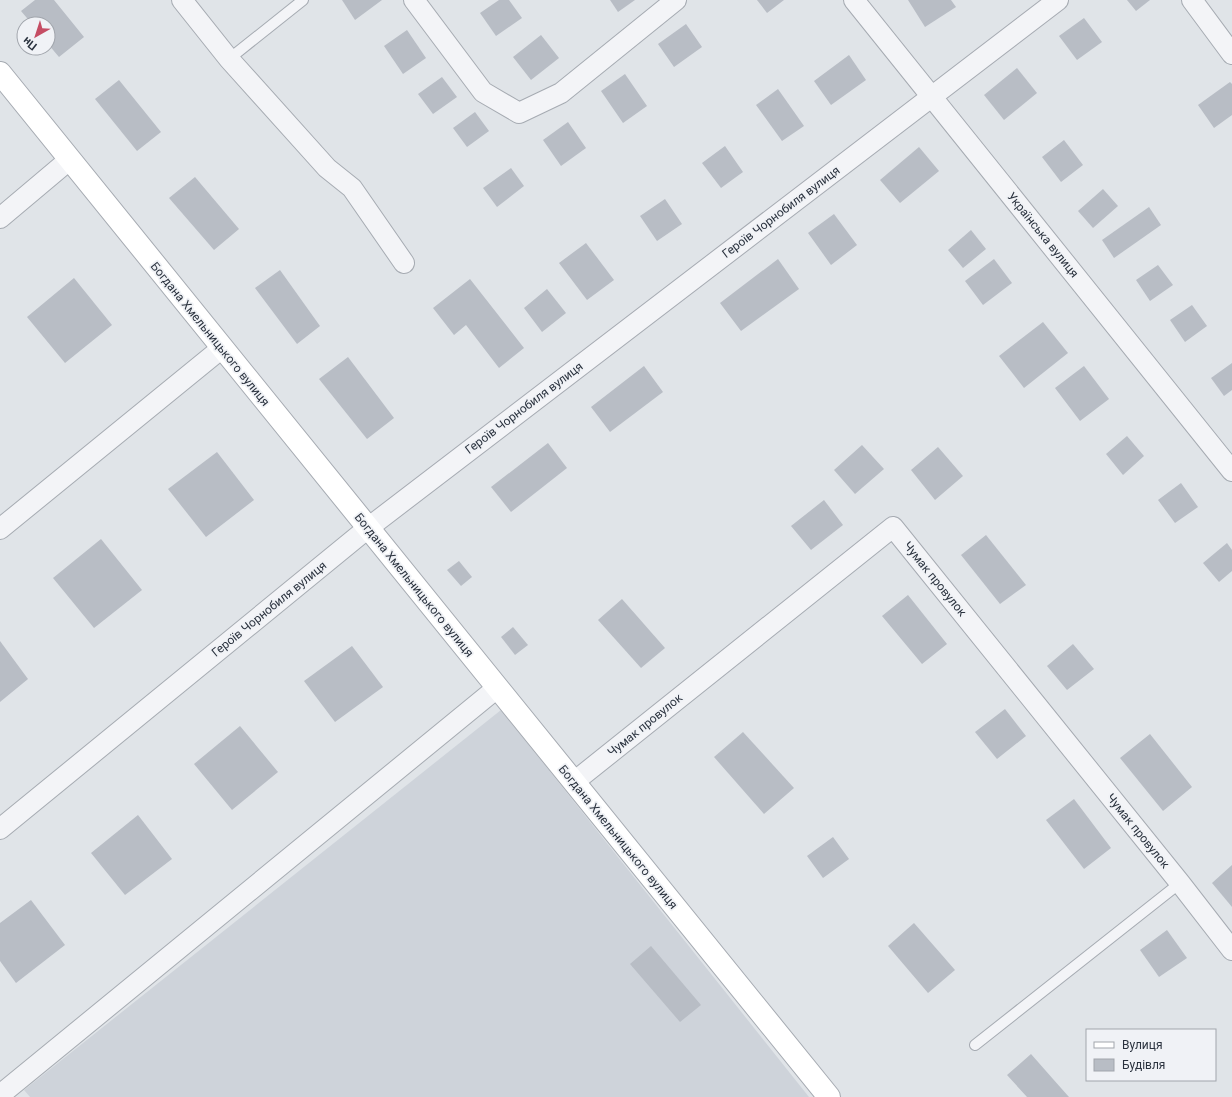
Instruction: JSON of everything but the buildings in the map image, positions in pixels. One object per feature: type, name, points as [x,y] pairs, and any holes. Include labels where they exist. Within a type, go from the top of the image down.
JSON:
[{"type":"street","points":[[182,0],[229,59],[327,168],[352,188],[404,263]]},
{"type":"street","points":[[414,0],[483,92],[519,112],[561,93],[676,0]]},
{"type":"street","name":"Українська вулиця","points":[[854,0],[1232,471]]},
{"type":"street","name":"Героїв Чорнобиля вулиця","points":[[0,829],[368,528],[1058,0]]},
{"type":"street","points":[[1192,0],[1232,54]]},
{"type":"street","name":"Богдана Хмельницького вулиця","points":[[0,73],[829,1097]]},
{"type":"street","points":[[0,218],[69,160]]},
{"type":"street","points":[[0,529],[222,348]]},
{"type":"street","name":"Чумак провулок","points":[[574,782],[893,527],[1180,883],[1232,950]]},
{"type":"street","points":[[5,1090],[497,688]]},
{"type":"lane","points":[[229,59],[303,0]]},
{"type":"lane","points":[[975,1045],[1180,883]]},
{"type":"shaded area","points":[[501,710],[809,1097],[30,1097],[24,1090]]}]
